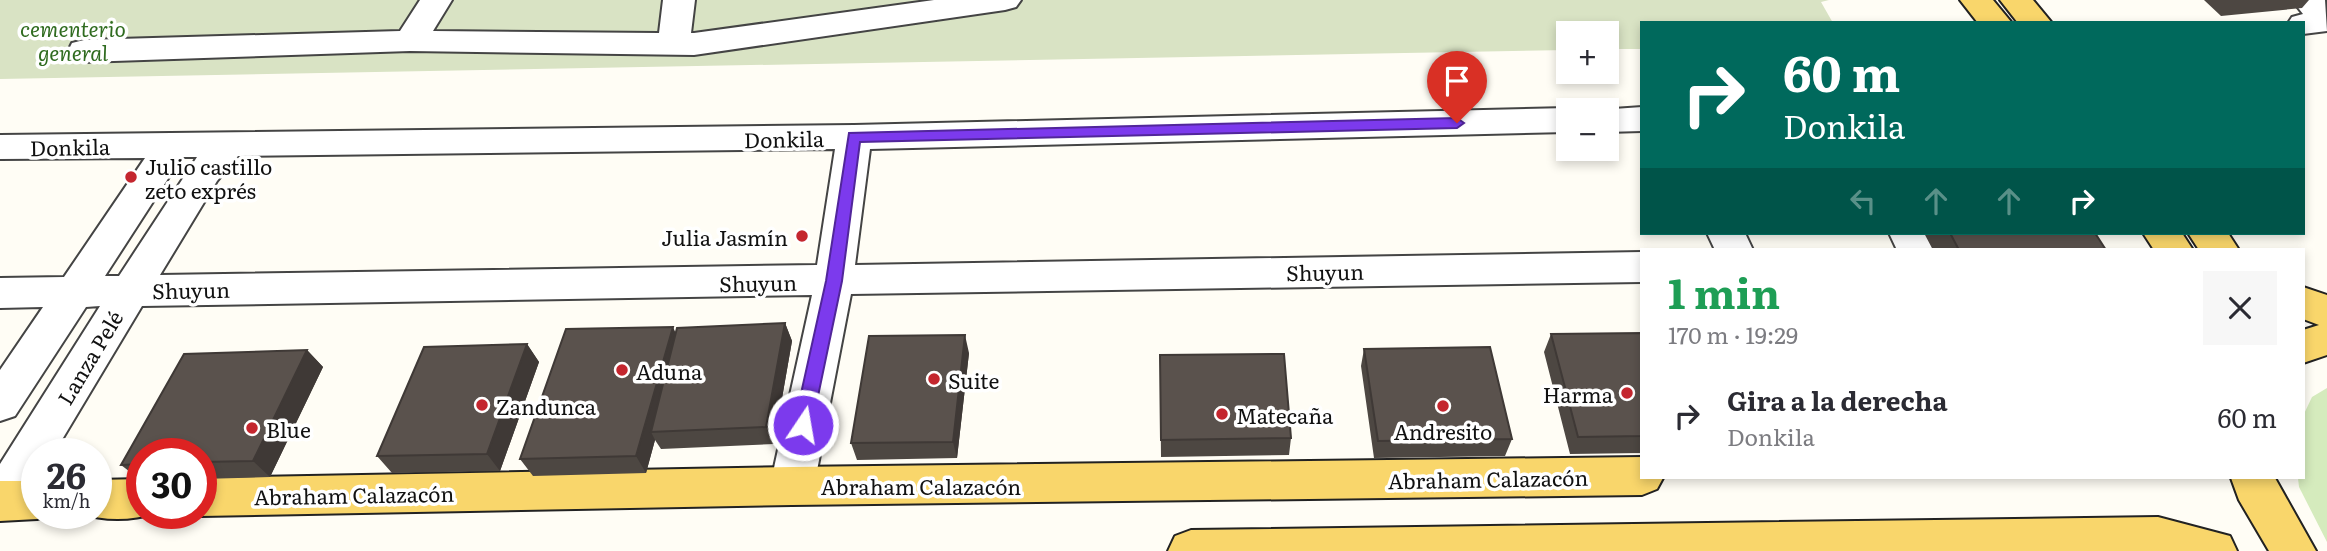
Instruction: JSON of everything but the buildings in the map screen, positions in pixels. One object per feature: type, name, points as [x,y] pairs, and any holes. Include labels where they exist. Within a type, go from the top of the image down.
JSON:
[{"type":"main road","points":[[1976,0],[1994,21]]},
{"type":"main road","points":[[2016,0],[2033,21]]},
{"type":"main road","points":[[2305,303],[2327,312]]},
{"type":"main road","points":[[2305,346],[2327,338]]},
{"type":"main road","name":"Abraham Calazacón","points":[[217,497],[792,486],[1640,476]]},
{"type":"main road","points":[[2253,479],[2293,551]]},
{"type":"main road","points":[[0,501],[21,500]]},
{"type":"main road","points":[[1191,551],[2158,537],[2214,551]]},
{"type":"street","points":[[410,41],[436,0]]},
{"type":"street","points":[[674,44],[679,0]]},
{"type":"street","points":[[84,51],[410,41],[694,44],[1005,0]]},
{"type":"street","points":[[2305,48],[2327,46]]},
{"type":"street","points":[[1619,120],[1640,119]]},
{"type":"street","name":"Donkila","points":[[0,147],[854,137],[1556,120]]},
{"type":"street","points":[[792,486],[834,281],[854,137]]},
{"type":"street","points":[[0,404],[172,145]]},
{"type":"street","name":"Lanza Pelé","points":[[0,501],[204,172],[228,145]]},
{"type":"street","name":"Shuyun","points":[[0,293],[1640,267]]},
{"type":"green space","name":"cementerio general","points":[[0,0],[1829,0],[1821,2],[1832,21],[1640,21],[1640,49],[1619,49],[1619,21],[1556,21],[1556,50],[0,79]]},
{"type":"green space","points":[[2327,388],[2327,542],[2299,487],[2298,479],[2305,479],[2305,412],[2312,397]]},
{"type":"place","name":"Julio castillo zeto exprés","points":[[131,177]]},
{"type":"place","name":"Julia Jasmín","points":[[802,236]]},
{"type":"place","name":"Aduna","points":[[622,370]]},
{"type":"place","name":"Suite","points":[[934,379]]},
{"type":"place","name":"Harma","points":[[1627,393]]},
{"type":"place","name":"Zandunca","points":[[482,405]]},
{"type":"place","name":"Andresito","points":[[1443,406]]},
{"type":"place","name":"Matecaña","points":[[1222,414]]},
{"type":"place","name":"Blue","points":[[252,428]]},
{"type":"route","points":[[803,425],[834,281],[854,137],[1457,123]]}]
